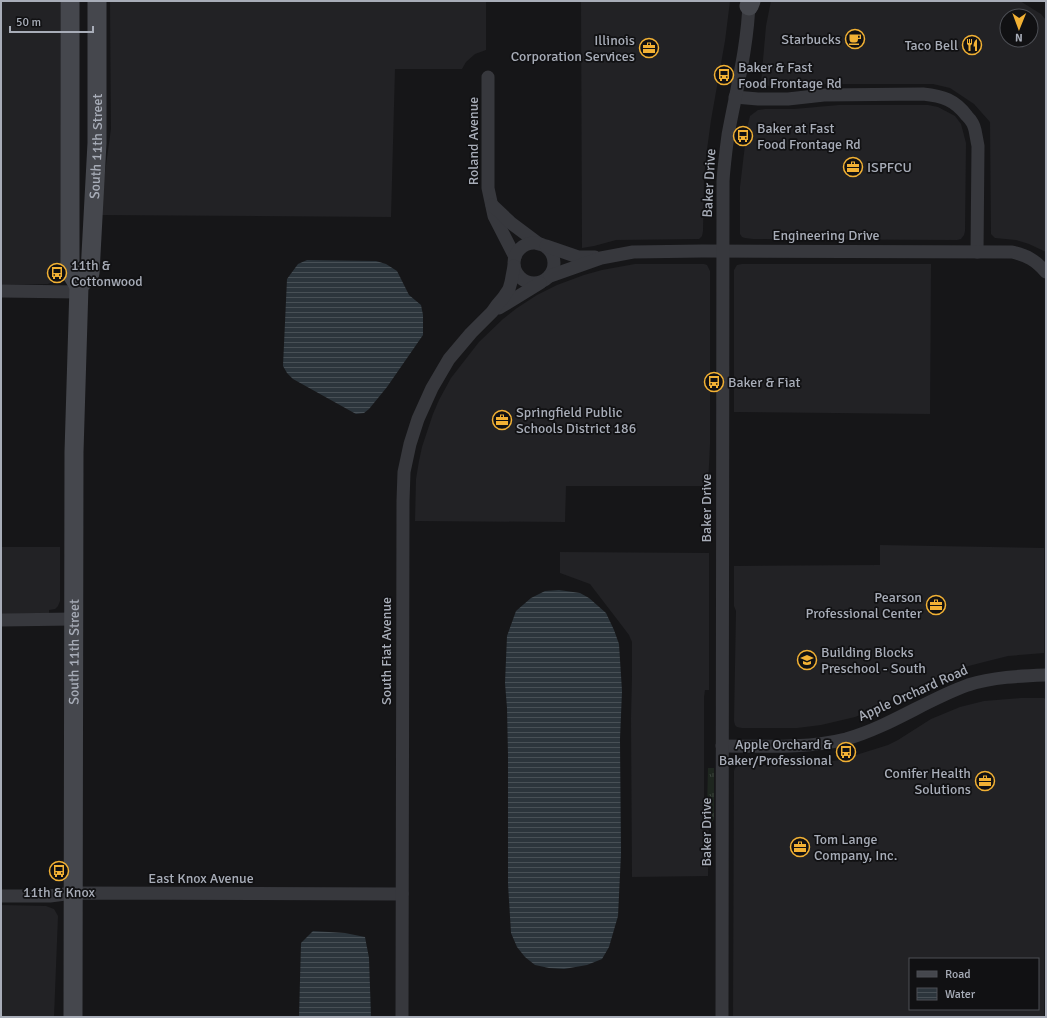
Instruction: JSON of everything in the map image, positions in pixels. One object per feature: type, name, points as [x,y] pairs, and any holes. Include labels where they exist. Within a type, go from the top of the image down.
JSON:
[{"type":"street","name":"South 11th Street","points":[[70,1],[70,271],[79,289],[74,452],[73,1017]]},
{"type":"street","name":"South 11th Street","points":[[79,289],[90,273],[97,143],[97,1]]},
{"type":"street","points":[[97,143],[107,128],[106,1]]},
{"type":"street","name":"Baker Drive","points":[[722,1017],[723,174],[728,136],[741,70],[749,2]]},
{"type":"street","name":"Roland Avenue","points":[[488,77],[488,188],[494,216],[515,262]]},
{"type":"street","points":[[735,97],[788,99],[829,95],[923,94],[936,95],[956,103],[963,110],[975,129],[978,146],[977,252]]},
{"type":"street","name":"Roland Avenue","points":[[491,204],[511,223],[542,245]]},
{"type":"street","points":[[542,245],[550,251],[554,257],[554,270],[546,280],[540,283],[533,284],[526,282],[516,273],[515,262],[521,248],[526,245],[533,243],[542,245],[578,257],[601,258]]},
{"type":"street","name":"Engineering Drive","points":[[601,258],[633,252],[1012,252],[1032,258],[1046,272]]},
{"type":"street","points":[[550,276],[601,258]]},
{"type":"street","name":"South Fiat Avenue","points":[[402,1017],[402,680],[404,472],[410,444],[418,419],[432,388],[449,359],[471,333],[492,312],[509,289],[515,262]]},
{"type":"street","name":"South Fiat Avenue","points":[[492,312],[540,283]]},
{"type":"street","points":[[1,292],[79,289]]},
{"type":"street","points":[[1,620],[74,619]]},
{"type":"street","name":"Apple Orchard Road","points":[[722,746],[798,746],[834,741],[861,734],[893,721],[928,702],[969,685],[1004,677],[1046,675]]},
{"type":"street","name":"East Knox Avenue","points":[[1,896],[50,896],[74,893],[402,894]]},
{"type":"shaded area","points":[[1,1],[60,1],[61,264],[57,280],[48,284],[1,285]]},
{"type":"shaded area","points":[[110,1],[486,1],[486,50],[475,54],[466,62],[462,69],[395,69],[391,217],[99,215],[111,129]]},
{"type":"shaded area","points":[[581,1],[730,1],[706,157],[703,231],[702,236],[699,239],[616,240],[582,248]]},
{"type":"shaded area","points":[[771,1],[1020,1],[1031,8],[999,8],[999,48],[1039,48],[1039,13],[1046,20],[1046,252],[1016,240],[995,238],[991,234],[990,122],[974,104],[950,88],[933,84],[826,84],[774,88],[761,83],[766,26]]},
{"type":"shaded area","points":[[839,105],[928,105],[938,107],[955,116],[961,124],[966,143],[965,231],[961,239],[753,239],[742,237],[740,234],[740,187],[747,128],[750,116],[758,110],[765,109],[794,109]]},
{"type":"shaded area","points":[[635,264],[704,264],[707,265],[710,271],[710,444],[708,486],[566,486],[565,522],[415,521],[416,479],[419,461],[433,414],[451,378],[479,342],[517,308],[537,295],[557,285],[602,270]]},
{"type":"shaded area","points":[[931,264],[930,414],[734,412],[734,270],[737,265]]},
{"type":"shaded area","points":[[880,545],[1044,548],[1044,653],[1008,656],[961,668],[931,680],[855,717],[821,725],[797,728],[737,727],[734,721],[736,611],[734,606],[734,566],[880,565]]},
{"type":"shaded area","points":[[1,547],[60,547],[60,601],[55,609],[49,610],[49,613],[1,614]]},
{"type":"shaded area","points":[[560,552],[709,553],[709,690],[705,690],[704,697],[704,813],[709,813],[708,876],[632,877],[632,642],[629,635],[590,584],[560,573]]},
{"type":"shaded area","points":[[1021,698],[1045,699],[1044,1017],[733,1017],[735,768],[740,765],[798,765],[840,760],[888,745],[931,719],[960,707],[984,701]]},
{"type":"shaded area","points":[[1,905],[46,906],[54,909],[58,916],[54,1017],[1,1017]]},
{"type":"green space","points":[[708,768],[714,768],[714,819],[712,822],[712,811],[707,810]]},
{"type":"water","points":[[307,260],[376,261],[386,264],[397,271],[409,295],[421,305],[423,315],[423,335],[387,387],[364,413],[356,414],[293,379],[283,366],[287,279],[298,264]]},
{"type":"water","points":[[559,590],[580,593],[589,598],[606,613],[619,644],[622,691],[620,739],[621,854],[618,916],[609,947],[602,959],[587,965],[564,969],[535,965],[525,957],[517,947],[511,933],[508,884],[508,755],[505,683],[507,636],[516,611],[531,598],[545,591]]},
{"type":"water","points":[[313,931],[345,933],[365,937],[369,958],[371,1017],[299,1017],[301,943]]},
{"type":"place","name":"Starbucks","points":[[855,39]]},
{"type":"place","name":"Taco Bell","points":[[972,45]]},
{"type":"place","name":"Illinois Corporation Services","points":[[649,48]]},
{"type":"place","name":"Baker & Fast Food Frontage Rd","points":[[724,75]]},
{"type":"place","name":"Baker at Fast Food Frontage Rd","points":[[743,136]]},
{"type":"place","name":"ISPFCU","points":[[853,167]]},
{"type":"place","name":"11th & Cottonwood","points":[[57,273]]},
{"type":"place","name":"Baker & Fiat","points":[[714,382]]},
{"type":"place","name":"Springfield Public Schools District 186","points":[[502,420]]},
{"type":"place","name":"Pearson Professional Center","points":[[936,605]]},
{"type":"place","name":"Building Blocks Preschool - South","points":[[807,660]]},
{"type":"place","name":"Apple Orchard & Baker/Professional","points":[[846,752]]},
{"type":"place","name":"Conifer Health Solutions","points":[[985,781]]},
{"type":"place","name":"Tom Lange Company, Inc.","points":[[800,847]]},
{"type":"place","name":"11th & Knox","points":[[59,871]]}]
